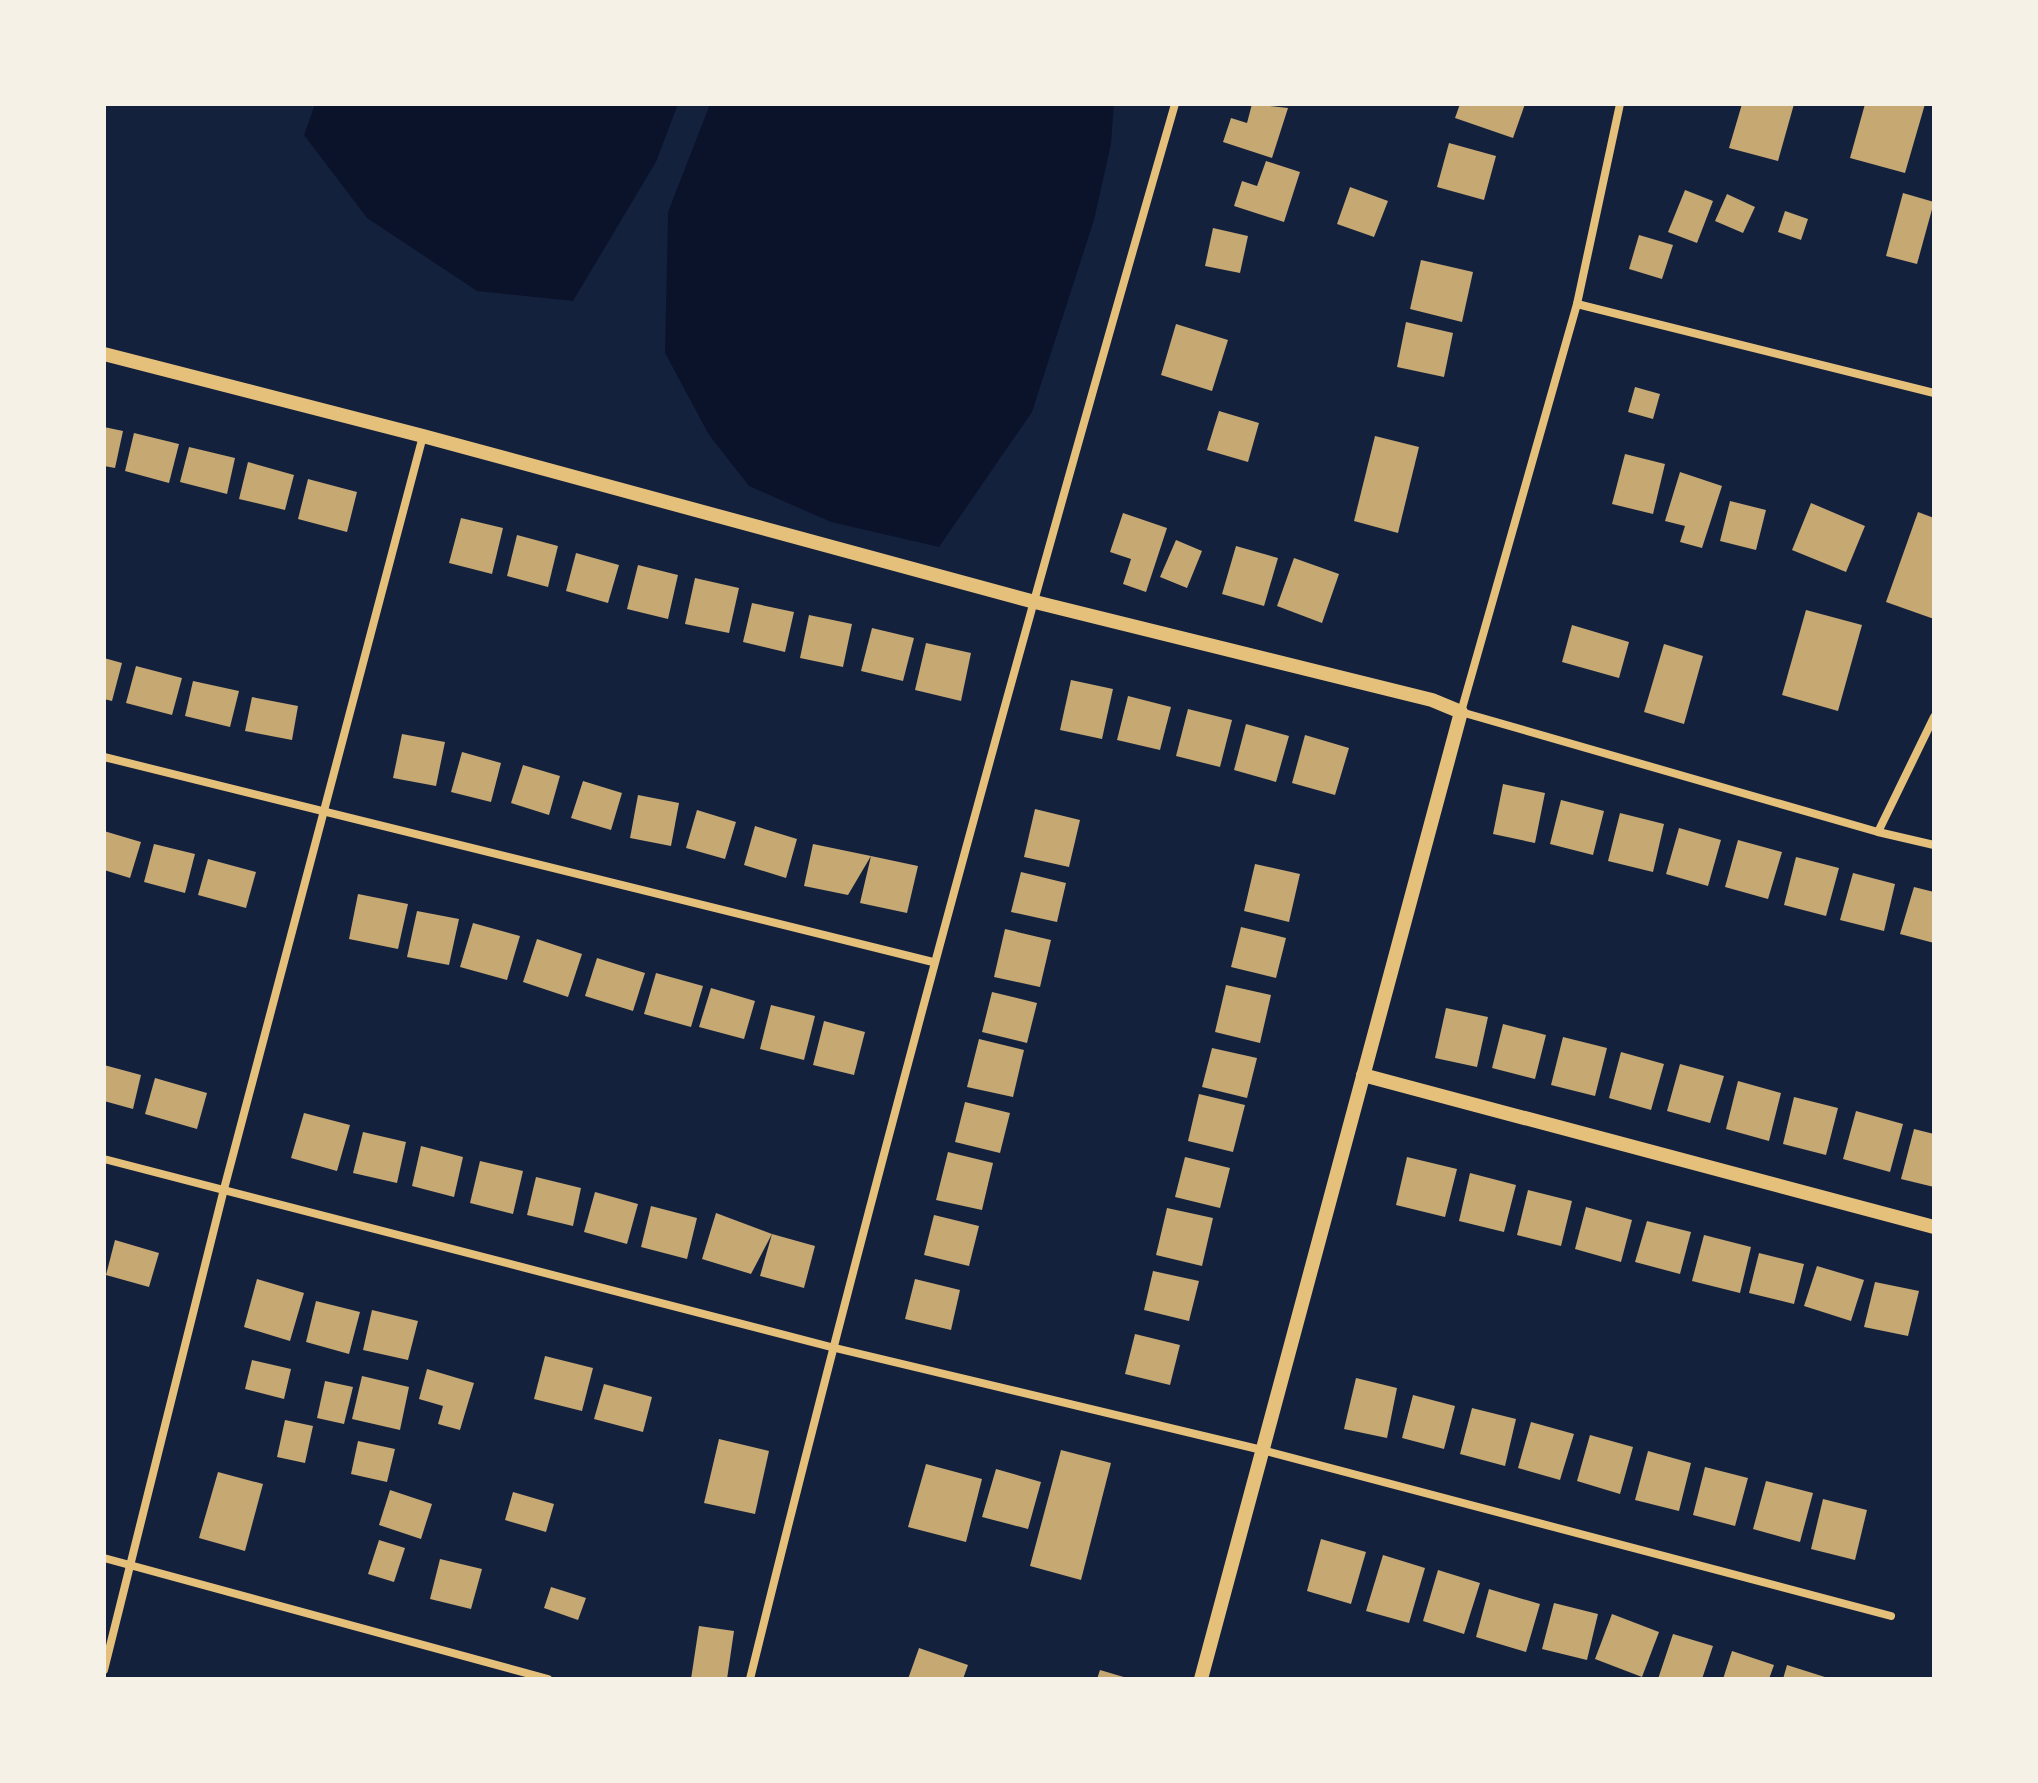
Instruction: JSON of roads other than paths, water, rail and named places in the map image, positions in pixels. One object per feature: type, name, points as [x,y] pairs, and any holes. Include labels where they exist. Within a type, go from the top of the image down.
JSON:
[{"type":"street","points":[[750,1679],[831,1347],[933,962],[1031,601],[1175,104]]},
{"type":"street","points":[[1201,1679],[1461,712],[1577,304],[1620,104]]},
{"type":"street","points":[[1577,304],[1934,393]]},
{"type":"street","points":[[104,354],[423,436],[1031,601],[1432,700],[1461,712],[1878,832],[1934,845]]},
{"type":"street","points":[[104,1670],[224,1189],[423,436]]},
{"type":"street","points":[[1878,832],[1934,717]]},
{"type":"street","points":[[104,757],[933,962]]},
{"type":"street","points":[[1363,1075],[1934,1227]]},
{"type":"street","points":[[104,1159],[831,1347],[1262,1450],[1891,1616]]},
{"type":"street","points":[[104,1558],[548,1679]]},
{"type":"water","points":[[315,104],[678,104],[656,162],[573,301],[477,291],[367,218],[304,135]]},
{"type":"water","points":[[710,104],[1114,104],[1111,144],[1094,220],[1032,412],[939,547],[831,522],[749,486],[709,435],[665,353],[668,212]]}]
